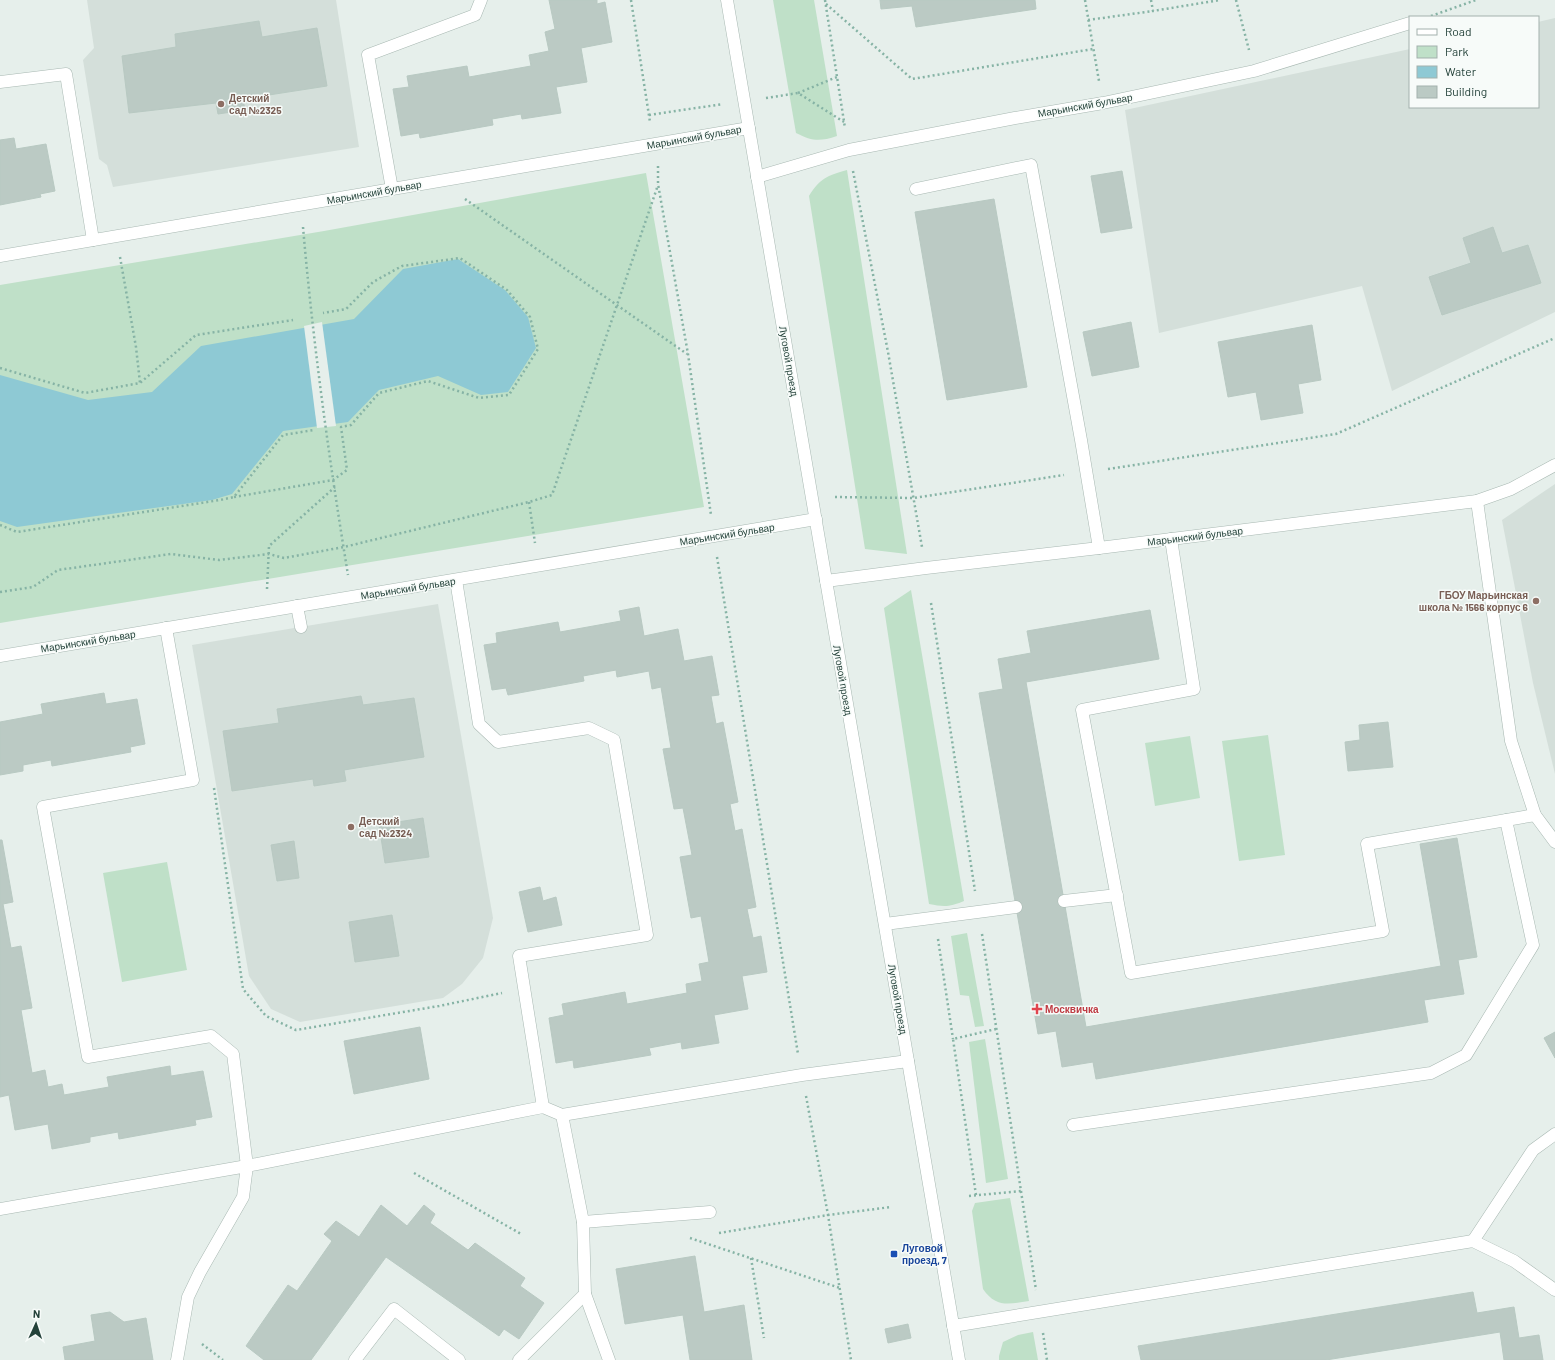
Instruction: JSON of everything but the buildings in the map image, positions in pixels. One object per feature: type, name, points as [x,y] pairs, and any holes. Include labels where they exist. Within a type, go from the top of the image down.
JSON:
[{"type":"street","points":[[392,189],[368,55],[475,15],[481,0]]},
{"type":"street","name":"Луговой проезд","points":[[727,0],[959,1360]]},
{"type":"street","name":"Марьинский бульвар","points":[[757,177],[849,150],[1015,118],[1103,103],[1254,71],[1409,23]]},
{"type":"street","points":[[0,82],[66,74],[93,240]]},
{"type":"street","name":"Марьинский бульвар","points":[[0,256],[749,128]]},
{"type":"street","points":[[916,189],[1031,165],[1099,548]]},
{"type":"street","name":"Марьинский бульвар","points":[[826,581],[1477,502],[1511,489],[1555,465]]},
{"type":"street","points":[[1477,502],[1511,741],[1535,815],[1555,842]]},
{"type":"street","name":"Марьинский бульвар","points":[[0,656],[816,519]]},
{"type":"street","points":[[1171,539],[1194,689],[1082,710],[1131,973],[1383,931],[1367,844],[1535,815]]},
{"type":"street","points":[[456,580],[480,724],[498,742],[589,728],[614,740],[646,935],[519,956],[543,1107]]},
{"type":"street","points":[[297,606],[300,627]]},
{"type":"street","points":[[166,628],[193,780],[44,807],[88,1057],[211,1036],[233,1054],[247,1166],[244,1197],[200,1272],[188,1297],[177,1360]]},
{"type":"street","points":[[1073,1125],[1431,1073],[1466,1055],[1533,945],[1506,820]]},
{"type":"street","points":[[1064,901],[1117,895]]},
{"type":"street","points":[[885,924],[1016,907]]},
{"type":"street","points":[[0,1209],[247,1166],[543,1107],[562,1115],[802,1075],[908,1061]]},
{"type":"street","points":[[562,1115],[583,1222],[585,1294],[609,1360]]},
{"type":"street","points":[[1473,1241],[1533,1150],[1555,1134]]},
{"type":"street","points":[[583,1222],[710,1212]]},
{"type":"street","points":[[953,1326],[1473,1241],[1514,1261],[1555,1290]]},
{"type":"street","points":[[519,1360],[585,1294]]},
{"type":"street","points":[[355,1360],[394,1309],[459,1360]]},
{"type":"path","points":[[631,0],[653,144],[658,164],[658,184],[688,354],[714,536],[802,1075],[828,1215],[851,1360]]},
{"type":"path","points":[[825,0],[849,150],[922,548]]},
{"type":"path","points":[[1085,0],[1103,103]]},
{"type":"path","points":[[1151,0],[1153,11]]},
{"type":"path","points":[[1088,20],[1220,0]]},
{"type":"path","points":[[1236,0],[1254,71]]},
{"type":"path","points":[[1431,16],[1476,0]]},
{"type":"path","points":[[825,4],[912,79],[1093,49]]},
{"type":"path","points":[[798,93],[837,77]]},
{"type":"path","points":[[0,592],[33,587],[58,570],[171,554],[219,560],[269,554],[284,558],[344,547],[529,502],[552,494],[618,306],[658,184]]},
{"type":"path","points":[[462,197],[688,354]]},
{"type":"path","points":[[302,224],[308,289],[333,480],[352,597]]},
{"type":"path","points":[[120,254],[136,347],[140,383]]},
{"type":"path","points":[[0,525],[17,532],[220,500],[333,480],[347,470],[341,427],[351,425],[380,393],[428,381],[479,398],[509,395],[538,349],[530,317],[507,290],[460,258],[402,266],[373,282],[346,309],[323,314]]},
{"type":"path","points":[[0,368],[85,393],[140,383],[196,335],[294,320]]},
{"type":"path","points":[[812,497],[914,498],[1336,434],[1555,338]]},
{"type":"path","points":[[234,497],[283,435],[314,430]]},
{"type":"path","points":[[267,589],[269,546],[335,487]]},
{"type":"path","points":[[529,502],[535,545]]},
{"type":"path","points":[[711,515],[719,514]]},
{"type":"path","points":[[931,603],[1048,1360]]},
{"type":"path","points":[[193,780],[213,784],[243,989],[266,1016],[296,1030],[439,1006],[525,989]]},
{"type":"path","points":[[937,932],[976,1195]]},
{"type":"path","points":[[953,1039],[996,1029]]},
{"type":"path","points":[[414,1173],[521,1234]]},
{"type":"path","points":[[969,1196],[1021,1191]]},
{"type":"path","points":[[714,1234],[828,1215],[891,1207]]},
{"type":"path","points":[[698,1237],[690,1238],[840,1288]]},
{"type":"path","points":[[751,1258],[764,1338]]},
{"type":"shaded area","name":"Детский сад №2325","points":[[87,0],[336,0],[359,147],[113,187],[107,165],[99,159],[83,60],[94,48]]},
{"type":"shaded area","points":[[1555,18],[1555,312],[1392,391],[1362,286],[1159,333],[1125,110],[1409,49],[1409,108],[1539,108],[1539,22]]},
{"type":"shaded area","name":"ГБОУ Марьинская школа № 1566 корпус 6","points":[[1555,484],[1555,774],[1533,683],[1502,520]]},
{"type":"shaded area","name":"Детский сад №2324","points":[[438,604],[493,918],[483,958],[462,984],[443,998],[300,1022],[271,1009],[249,976],[192,645]]},
{"type":"green space","points":[[773,0],[814,0],[837,136],[816,140],[796,133]]},
{"type":"green space","points":[[847,170],[907,554],[865,549],[809,196],[817,185],[825,178]]},
{"type":"green space","points":[[646,173],[704,507],[0,623],[0,285],[324,231]]},
{"type":"green space","points":[[911,590],[964,901],[947,906],[929,904],[884,608]]},
{"type":"green space","points":[[1268,735],[1285,855],[1239,861],[1222,741]]},
{"type":"green space","points":[[1190,736],[1200,798],[1155,806],[1145,743]]},
{"type":"green space","points":[[167,862],[187,970],[122,982],[103,873]]},
{"type":"green space","points":[[967,933],[984,1026],[975,1027],[969,996],[960,995],[951,936]]},
{"type":"green space","points":[[985,1039],[1008,1179],[986,1183],[969,1042]]},
{"type":"green space","points":[[1010,1198],[1029,1301],[1009,1304],[998,1302],[988,1295],[983,1289],[972,1211],[975,1203]]},
{"type":"green space","points":[[1033,1332],[1038,1360],[999,1360],[1003,1342],[1018,1335]]},
{"type":"water","points":[[458,259],[505,290],[528,317],[536,348],[508,392],[481,395],[438,376],[379,390],[348,422],[283,431],[232,494],[212,500],[17,527],[0,521],[0,375],[88,400],[152,392],[201,346],[354,319],[403,269]]},
{"type":"pier","points":[[322,322],[336,426],[317,428],[304,326]]},
{"type":"place","name":"Детский сад №2325","points":[[221,104]]},
{"type":"place","name":"ГБОУ Марьинская школа № 1566 корпус 6","points":[[1536,601]]},
{"type":"place","name":"Детский сад №2324","points":[[351,827]]},
{"type":"place","name":"Москвичка","points":[[1037,1009]]},
{"type":"place","name":"Луговой проезд, 7","points":[[894,1254]]}]
